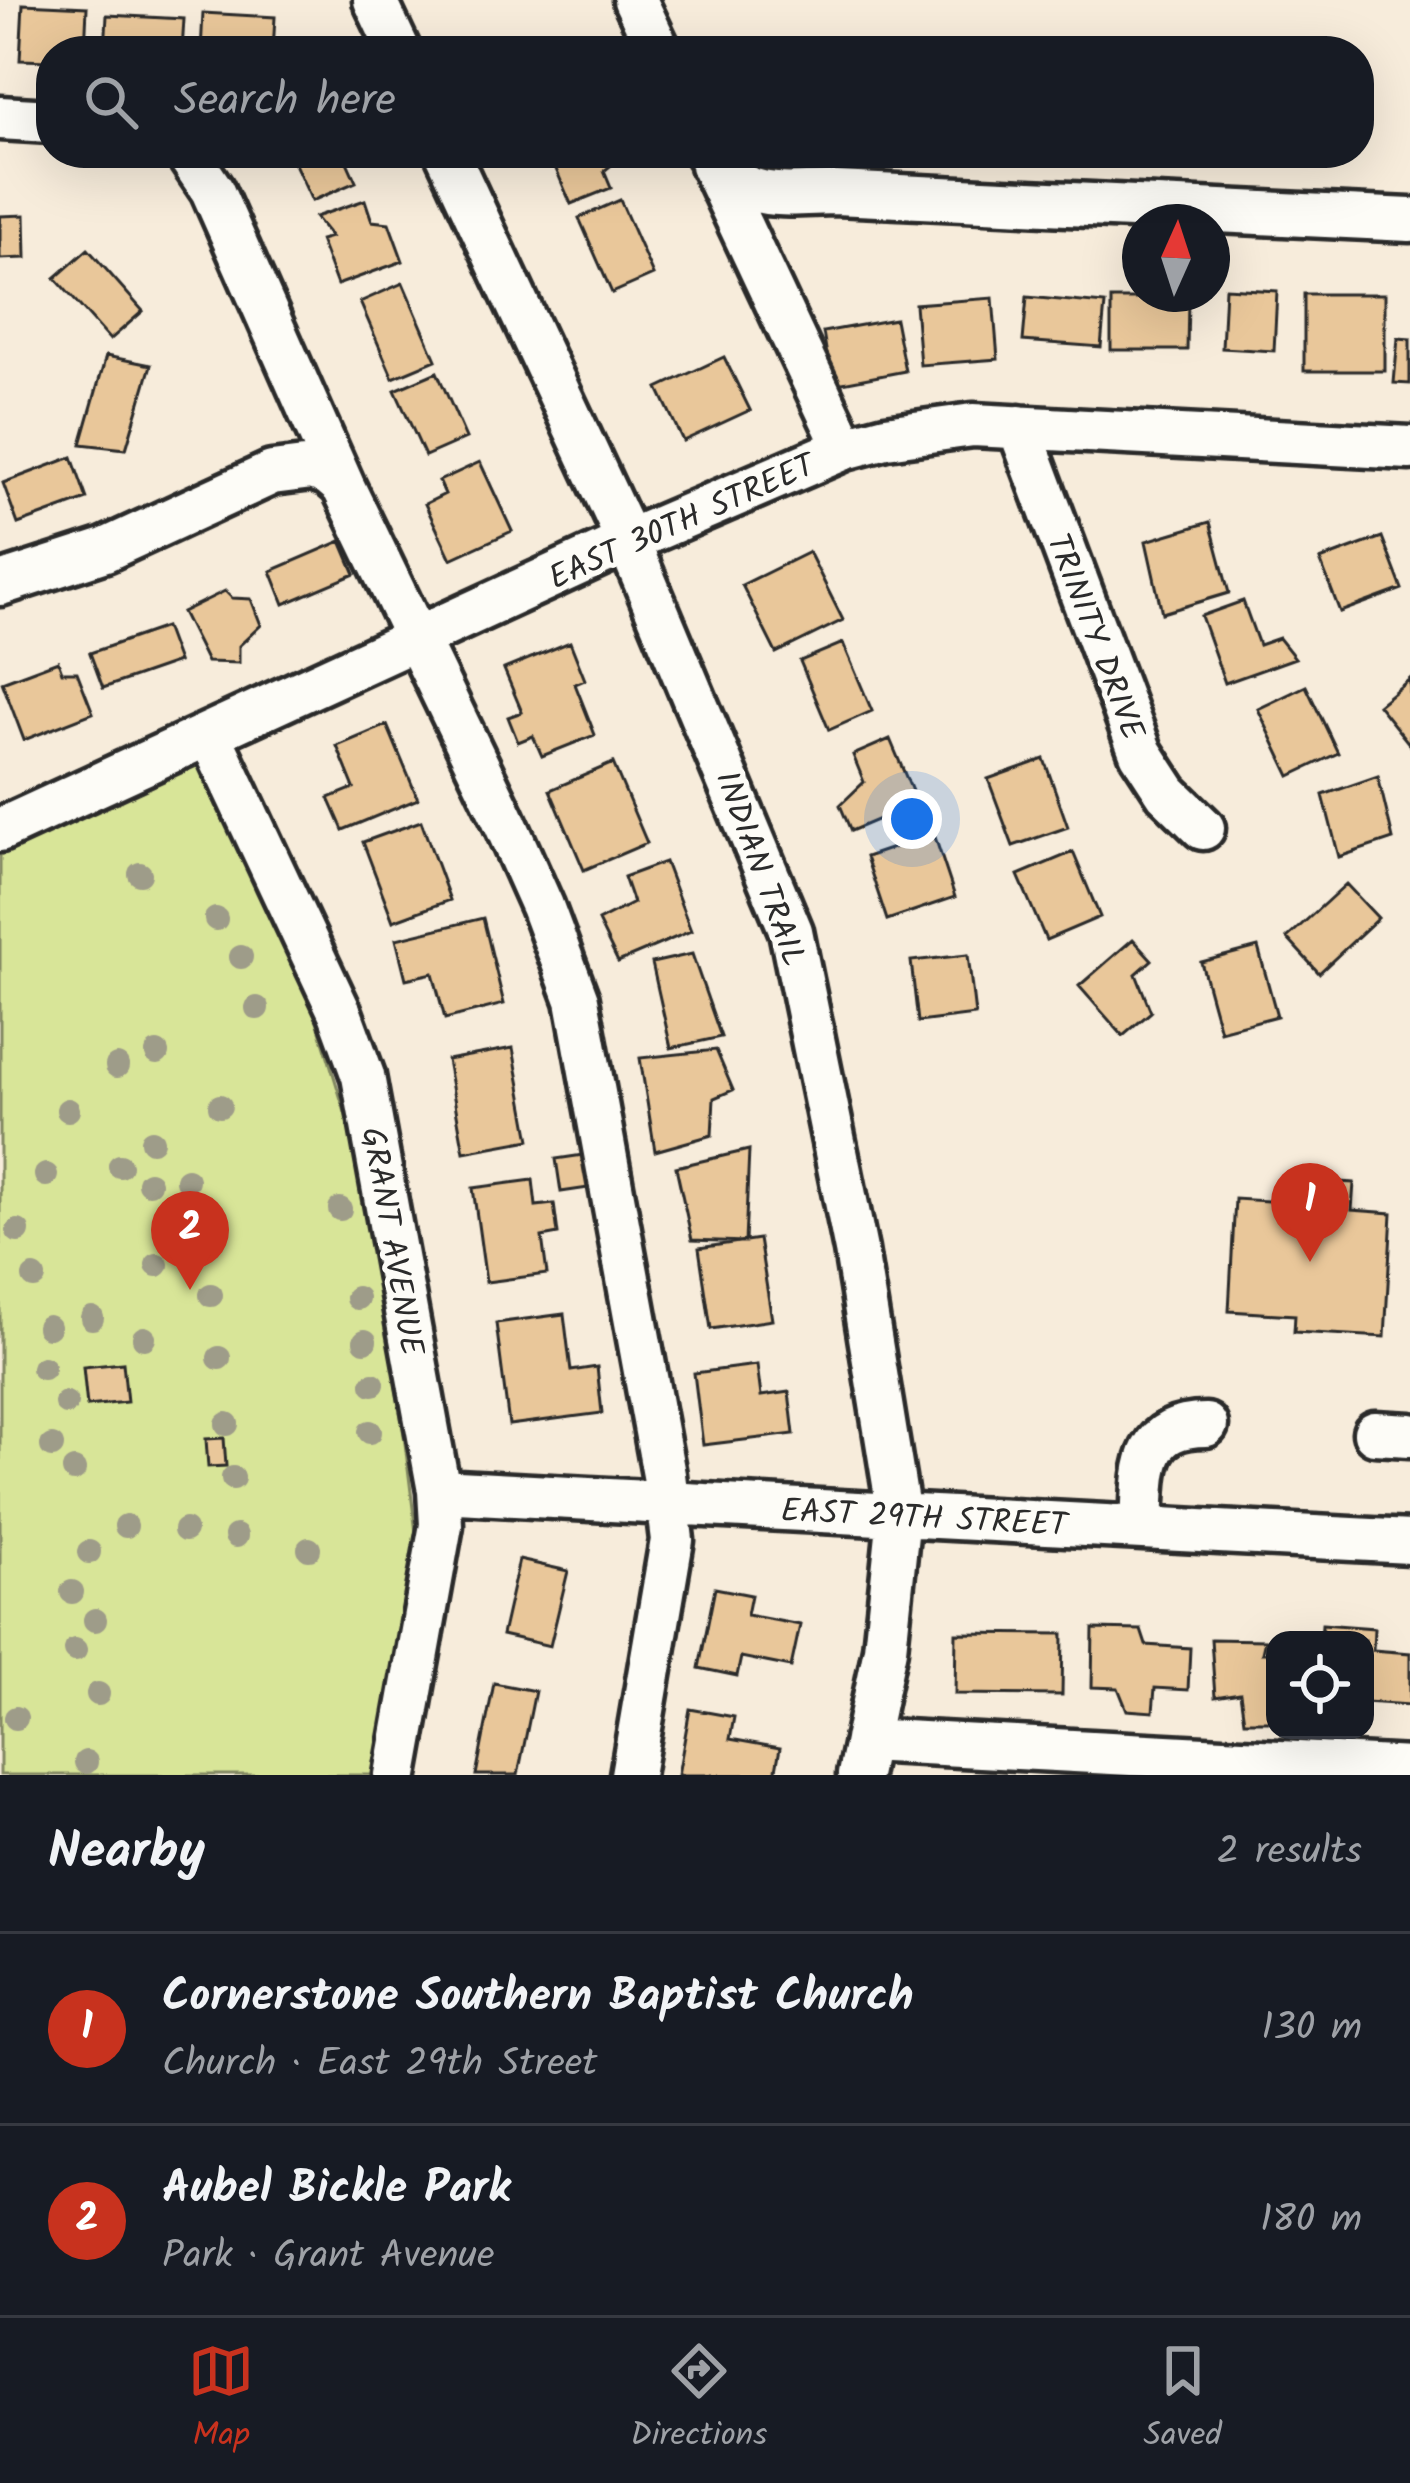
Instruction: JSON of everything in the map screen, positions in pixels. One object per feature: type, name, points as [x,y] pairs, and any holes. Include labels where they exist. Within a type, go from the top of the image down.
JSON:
[{"type":"street","points":[[375,0],[392,36]]},
{"type":"street","points":[[635,0],[652,36]]},
{"type":"street","points":[[0,118],[36,120]]},
{"type":"street","points":[[201,168],[343,486],[542,906],[577,1000],[672,1540],[632,1775]]},
{"type":"street","name":"INDIAN TRAIL","points":[[454,168],[628,542],[791,931],[856,1250],[899,1515],[885,1649],[863,1758]]},
{"type":"street","points":[[714,168],[845,448]]},
{"type":"street","points":[[718,168],[753,192],[1410,220]]},
{"type":"street","points":[[759,266],[758,232],[769,214],[795,198],[836,193]]},
{"type":"street","points":[[0,584],[105,550],[272,472],[301,449],[307,437],[302,393]]},
{"type":"street","name":"EAST 30TH STREET","points":[[0,830],[628,542],[845,448],[973,425],[1410,448]]},
{"type":"street","name":"TRINITY DRIVE","points":[[1019,427],[1142,753],[1167,793],[1203,828]]},
{"type":"street","points":[[272,472],[312,468],[343,486]]},
{"type":"street","name":"GRANT AVENUE","points":[[209,734],[340,1012],[363,1076],[439,1491],[441,1535],[396,1775]]},
{"type":"street","points":[[1142,1528],[1148,1453],[1172,1430],[1206,1425]]},
{"type":"street","name":"EAST 29TH STREET","points":[[439,1491],[1410,1542]]},
{"type":"street","points":[[863,1758],[1410,1769]]},
{"type":"green space","points":[[200,764],[307,988],[355,1145],[404,1435],[416,1533],[413,1589],[375,1775],[0,1775],[0,848]]},
{"type":"building","points":[[23,4],[87,7],[86,36],[36,36],[36,61],[20,60]]},
{"type":"building","points":[[203,13],[275,17],[274,36],[202,36]]},
{"type":"building","points":[[107,15],[184,19],[183,36],[106,36]]},
{"type":"building","points":[[297,168],[350,168],[356,182],[312,201]]},
{"type":"building","points":[[555,168],[608,168],[604,171],[611,188],[571,204]]},
{"type":"building","points":[[365,200],[372,221],[389,223],[403,261],[337,285],[320,240],[331,237],[315,217]]},
{"type":"building","points":[[620,200],[653,275],[612,293],[579,218]]},
{"type":"building","points":[[25,215],[26,258],[0,259],[0,216]]},
{"type":"building","points":[[88,249],[143,311],[110,340],[55,278]]},
{"type":"building","points":[[403,283],[436,360],[393,378],[360,302]]},
{"type":"building","points":[[1230,288],[1277,291],[1274,351],[1222,348]]},
{"type":"building","points":[[1304,294],[1385,294],[1385,371],[1304,371]]},
{"type":"building","points":[[1027,297],[1105,304],[1101,347],[1023,341]]},
{"type":"building","points":[[993,298],[998,359],[920,365],[915,304]]},
{"type":"building","points":[[1111,299],[1122,299],[1122,312],[1188,312],[1187,350],[1111,350]]},
{"type":"building","points":[[895,319],[905,371],[832,385],[823,332]]},
{"type":"building","points":[[1398,338],[1410,339],[1410,384],[1394,383]]},
{"type":"building","points":[[106,356],[151,365],[126,449],[81,444]]},
{"type":"building","points":[[724,357],[750,410],[683,441],[658,388]]},
{"type":"building","points":[[437,372],[466,438],[425,456],[395,390]]},
{"type":"building","points":[[72,457],[87,499],[18,524],[3,483]]},
{"type":"building","points":[[480,462],[512,531],[451,559],[425,504],[445,494],[439,481]]},
{"type":"building","points":[[1210,522],[1229,593],[1162,613],[1146,541]]},
{"type":"building","points":[[1382,537],[1402,589],[1340,612],[1320,560]]},
{"type":"building","points":[[341,541],[355,574],[284,604],[271,571]]},
{"type":"building","points":[[809,552],[843,620],[776,653],[742,585]]},
{"type":"building","points":[[225,591],[232,598],[251,599],[261,625],[239,646],[239,663],[207,662],[182,612]]},
{"type":"building","points":[[1243,601],[1259,645],[1279,638],[1295,658],[1225,683],[1201,616]]},
{"type":"building","points":[[165,627],[178,662],[103,688],[90,653]]},
{"type":"building","points":[[570,642],[585,680],[575,684],[595,735],[542,756],[533,736],[518,742],[508,717],[522,712],[504,669]]},
{"type":"building","points":[[843,643],[872,711],[829,730],[800,661]]},
{"type":"building","points":[[58,661],[62,672],[77,672],[93,713],[24,740],[2,682]]},
{"type":"building","points":[[1410,679],[1410,745],[1378,705]]},
{"type":"building","points":[[1306,686],[1338,753],[1290,776],[1258,709]]},
{"type":"building","points":[[387,725],[418,799],[343,830],[329,798],[354,788],[337,746]]},
{"type":"building","points":[[890,739],[917,803],[851,831],[840,805],[864,782],[853,755]]},
{"type":"building","points":[[1044,759],[1068,827],[1013,846],[988,779]]},
{"type":"building","points":[[613,763],[647,843],[584,870],[550,790]]},
{"type":"building","points":[[1378,776],[1393,839],[1339,857],[1323,795]]},
{"type":"building","points":[[421,821],[450,900],[393,921],[363,842]]},
{"type":"building","points":[[934,834],[955,897],[887,920],[866,857]]},
{"type":"building","points":[[1073,852],[1100,917],[1046,940],[1018,875]]},
{"type":"building","points":[[665,862],[691,931],[618,962],[598,921],[633,903],[624,877]]},
{"type":"building","points":[[1346,884],[1378,918],[1319,973],[1287,938]]},
{"type":"building","points":[[483,918],[504,1004],[445,1019],[433,973],[406,979],[396,939]]},
{"type":"building","points":[[1133,939],[1152,960],[1136,974],[1151,1012],[1123,1036],[1079,986]]},
{"type":"building","points":[[1258,947],[1277,1016],[1220,1031],[1201,962]]},
{"type":"building","points":[[692,954],[721,1037],[671,1048],[652,963]]},
{"type":"building","points":[[968,955],[975,1015],[918,1022],[911,961]]},
{"type":"building","points":[[513,1048],[530,1140],[464,1152],[447,1060]]},
{"type":"building","points":[[716,1050],[733,1090],[714,1098],[712,1135],[655,1151],[640,1058]]},
{"type":"building","points":[[749,1150],[745,1242],[692,1240],[676,1167]]},
{"type":"building","points":[[590,1154],[595,1187],[561,1192],[556,1159]]},
{"type":"building","points":[[1288,1179],[1354,1183],[1352,1210],[1392,1213],[1385,1337],[1294,1332],[1295,1315],[1229,1311],[1235,1199],[1286,1202]]},
{"type":"building","points":[[533,1180],[536,1206],[554,1204],[558,1234],[542,1237],[547,1274],[486,1282],[473,1188]]},
{"type":"building","points":[[759,1239],[772,1320],[711,1329],[699,1248]]},
{"type":"building","points":[[564,1314],[571,1371],[597,1367],[602,1413],[509,1425],[496,1323]]},
{"type":"building","points":[[123,1363],[127,1402],[87,1406],[83,1367]]},
{"type":"building","points":[[757,1365],[761,1396],[789,1392],[794,1434],[703,1445],[694,1373]]},
{"type":"building","points":[[224,1438],[226,1466],[208,1467],[206,1439]]},
{"type":"building","points":[[519,1560],[568,1571],[550,1646],[502,1635]]},
{"type":"building","points":[[715,1588],[751,1595],[747,1615],[800,1625],[791,1667],[741,1657],[737,1676],[699,1668]]},
{"type":"building","points":[[1322,1624],[1374,1628],[1374,1631],[1322,1631]]},
{"type":"building","points":[[1093,1629],[1141,1630],[1146,1645],[1190,1648],[1188,1690],[1155,1688],[1153,1712],[1127,1710],[1118,1688],[1092,1687]]},
{"type":"building","points":[[956,1633],[1063,1634],[1062,1695],[955,1694]]},
{"type":"building","points":[[1211,1639],[1265,1640],[1266,1721],[1244,1721],[1240,1693],[1215,1697]]},
{"type":"building","points":[[1374,1650],[1410,1653],[1410,1705],[1374,1703]]},
{"type":"building","points":[[494,1683],[535,1691],[518,1775],[476,1775]]},
{"type":"building","points":[[690,1709],[734,1717],[730,1739],[780,1748],[775,1775],[678,1775]]},
{"type":"place","name":"Cornerstone Southern Baptist Church","points":[[1310,1262]]},
{"type":"place","name":"Aubel Bickle Park","points":[[190,1290]]}]
